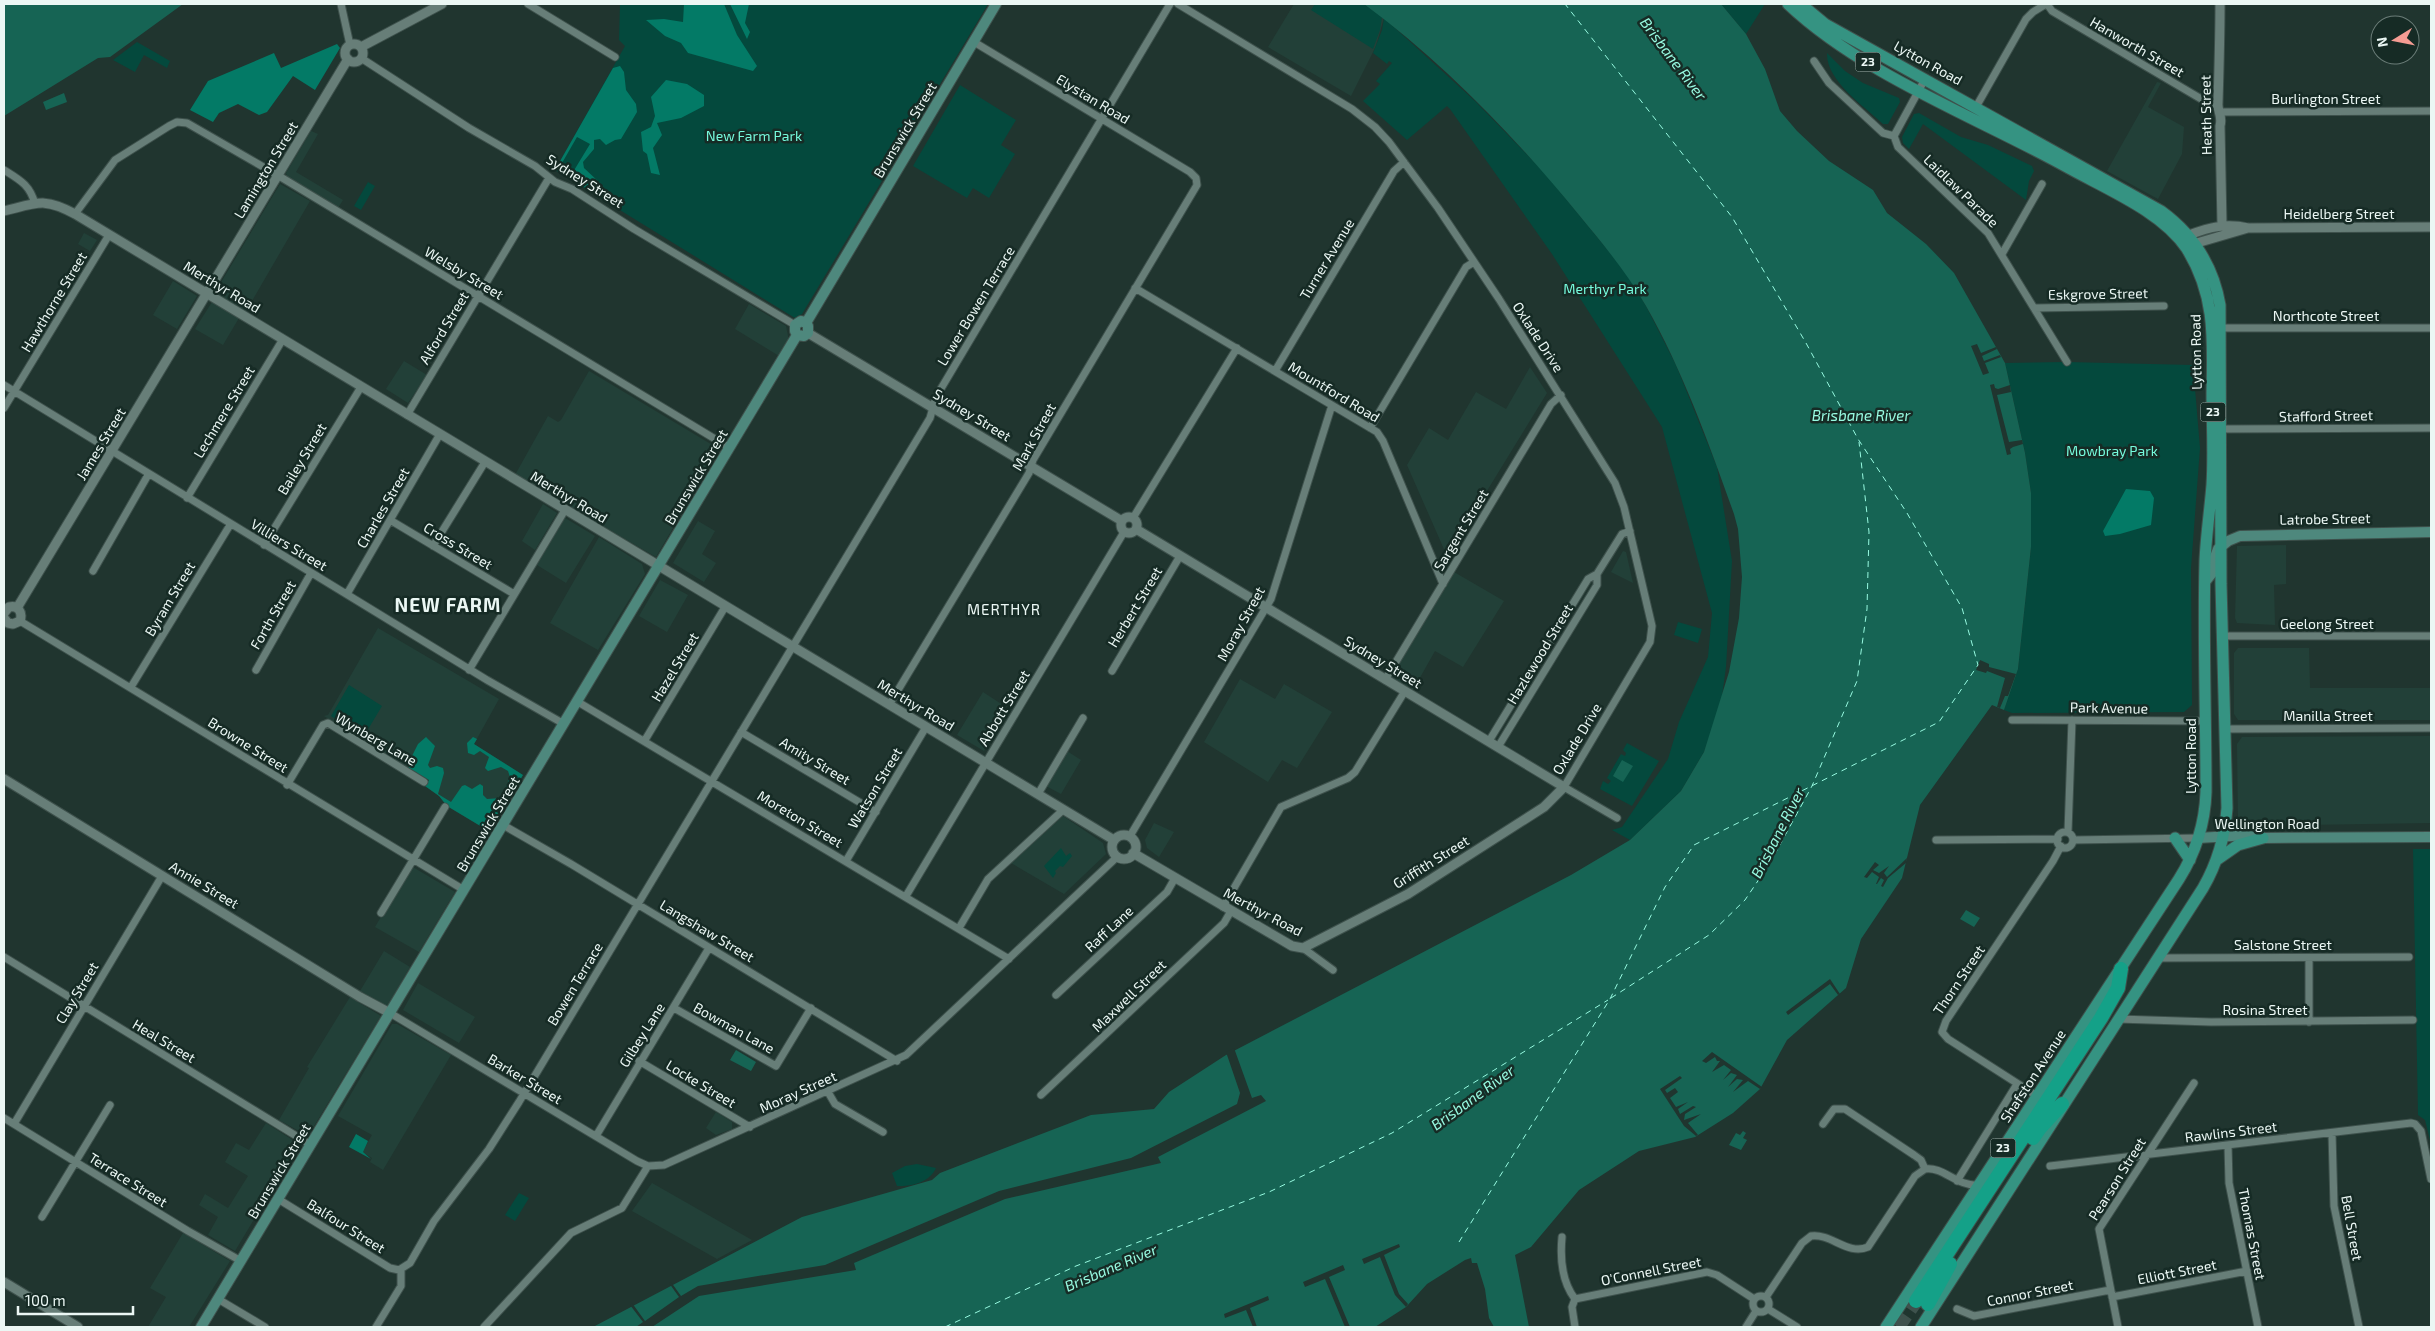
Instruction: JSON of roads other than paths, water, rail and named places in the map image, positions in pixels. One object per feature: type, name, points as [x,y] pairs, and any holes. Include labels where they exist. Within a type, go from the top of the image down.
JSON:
[{"type":"highway","points":[[2062,1104],[2040,1128],[1946,1272],[1922,1303],[2097,1024],[2118,988],[2121,969]]},
{"type":"main road","name":"Brunswick Street","points":[[201,1327],[996,4]]},
{"type":"main road","name":"Lytton Road","points":[[1788,4],[1820,31],[1918,90],[2036,150],[2140,208],[2165,226],[2185,246],[2202,278],[2212,320],[2213,452],[2205,582],[2206,804],[2198,838]]},
{"type":"main road","name":"Lytton Road","points":[[1800,4],[1825,24],[2161,211],[2193,239],[2208,264],[2216,288],[2221,328],[2222,636],[2227,808],[2224,836]]},
{"type":"main road","name":"Latrobe Street","points":[[2221,545],[2233,538],[2246,535],[2431,532]]},
{"type":"main road","points":[[2205,582],[2213,572],[2214,558],[2221,545]]},
{"type":"main road","name":"Wellington Road","points":[[2198,838],[2248,835],[2263,838],[2431,837]]},
{"type":"main road","name":"23","points":[[1921,1327],[2022,1172],[2062,1104],[2203,888],[2218,859],[2224,836]]},
{"type":"main road","points":[[2175,838],[2190,860]]},
{"type":"main road","name":"Shafston Avenue","points":[[1886,1327],[2121,969],[2190,860],[2198,838]]},
{"type":"main road","points":[[2218,859],[2238,845],[2263,838]]},
{"type":"street","points":[[340,4],[350,45],[346,52],[348,59],[355,62],[361,58],[363,52],[361,47],[356,44],[350,45]]},
{"type":"street","points":[[361,47],[442,4]]},
{"type":"street","points":[[528,4],[615,57]]},
{"type":"street","name":"Lower Bowen Terrace","points":[[792,647],[930,418],[935,400],[1170,4]]},
{"type":"street","name":"Oxlade Drive","points":[[1178,4],[1352,109],[1376,127],[1404,162],[1474,262],[1561,395],[1615,483],[1622,499],[1630,531],[1652,626],[1652,635],[1650,642],[1564,787]]},
{"type":"street","points":[[1976,107],[2026,19],[2033,12],[2047,4]]},
{"type":"street","name":"Hanworth Street","points":[[2047,4],[2052,11],[2219,109]]},
{"type":"street","name":"Heath Street","points":[[2220,4],[2219,109],[2222,225]]},
{"type":"street","name":"Elystan Road","points":[[974,42],[1190,172],[1197,181]]},
{"type":"street","name":"Sydney Street","points":[[361,58],[469,128],[535,166],[549,178],[564,187],[572,189],[638,231],[1122,521]]},
{"type":"street","name":"Lamington Street","points":[[208,294],[348,59]]},
{"type":"street","name":"Laidlaw Parade","points":[[1814,61],[1829,83],[1883,133],[1894,136],[1898,147],[1988,232],[2067,362]]},
{"type":"street","points":[[1894,136],[1925,79]]},
{"type":"street","name":"Burlington Street","points":[[2219,109],[2431,111]]},
{"type":"street","name":"Welsby Street","points":[[75,214],[114,160],[169,126],[178,122],[185,122],[279,176],[730,448]]},
{"type":"street","name":"Turner Avenue","points":[[1275,371],[1394,171],[1404,162]]},
{"type":"street","points":[[4,170],[26,184],[32,192],[35,204]]},
{"type":"street","name":"Alford Street","points":[[407,414],[549,178]]},
{"type":"street","name":"Mark Street","points":[[888,705],[1195,190],[1197,181]]},
{"type":"street","points":[[2002,254],[2042,184]]},
{"type":"street","name":"Merthyr Road","points":[[4,211],[42,202],[57,204],[75,214],[1114,840]]},
{"type":"street","name":"Heidelberg Street","points":[[2185,246],[2193,239],[2222,225],[2248,228]]},
{"type":"street","name":"Heidelberg Street","points":[[2193,239],[2248,228],[2431,227]]},
{"type":"street","name":"Hawthorne Street","points":[[4,408],[109,235]]},
{"type":"street","points":[[1370,428],[1466,267],[1474,262]]},
{"type":"street","name":"Mountford Road","points":[[1135,288],[1370,428],[1384,441],[1443,584]]},
{"type":"street","name":"James Street","points":[[17,608],[208,294]]},
{"type":"street","name":"Eskgrove Street","points":[[2034,308],[2164,306]]},
{"type":"street","name":"Northcote Street","points":[[2221,328],[2431,328]]},
{"type":"street","name":"Lechmere Street","points":[[187,498],[283,339]]},
{"type":"street","points":[[1133,518],[1237,348]]},
{"type":"street","name":"Villiers Street","points":[[4,385],[230,525],[470,670],[564,724]]},
{"type":"street","name":"Bailey Street","points":[[264,545],[361,387]]},
{"type":"street","name":"Sargent Street","points":[[1385,680],[1551,404],[1561,395]]},
{"type":"street","name":"Moray Street","points":[[1130,836],[1266,608],[1278,582],[1332,405]]},
{"type":"street","name":"Stafford Street","points":[[2221,430],[2431,428]]},
{"type":"street","name":"Charles Street","points":[[347,594],[440,434]]},
{"type":"street","points":[[433,546],[485,462]]},
{"type":"street","points":[[93,571],[148,475]]},
{"type":"street","points":[[470,670],[565,510]]},
{"type":"street","points":[[1128,516],[1133,518],[1136,522],[1136,529],[1132,532],[1124,532],[1121,528],[1122,521],[1128,516]]},
{"type":"street","name":"Cross Street","points":[[390,520],[514,594]]},
{"type":"street","name":"Byram Street","points":[[131,687],[230,525]]},
{"type":"street","name":"Sydney Street","points":[[1136,529],[1617,818]]},
{"type":"street","name":"Hazlewood Street","points":[[1489,741],[1588,579],[1597,574],[1622,534],[1630,531]]},
{"type":"street","name":"Abbott Street","points":[[906,896],[1124,532]]},
{"type":"street","name":"Herbert Street","points":[[1112,671],[1180,556]]},
{"type":"street","name":"Forth Street","points":[[256,670],[311,573]]},
{"type":"street","name":"Hazlewood Street","points":[[1498,747],[1597,585],[1597,574]]},
{"type":"street","points":[[12,606],[17,608],[21,615],[20,621],[13,624],[5,617],[12,606]]},
{"type":"street","name":"Hazel Street","points":[[645,740],[725,607]]},
{"type":"street","name":"Browne Street","points":[[20,621],[131,687],[287,785],[464,890]]},
{"type":"street","name":"Geelong Street","points":[[2222,636],[2431,636]]},
{"type":"street","name":"Bowen Terrace","points":[[376,1327],[400,1286],[401,1269],[410,1263],[434,1221],[489,1149],[792,647]]},
{"type":"street","name":"Maxwell Street","points":[[1041,1095],[1224,923],[1227,909],[1281,806],[1348,778],[1355,772],[1405,691]]},
{"type":"street","name":"Moreton Street","points":[[578,702],[645,740],[1009,958]]},
{"type":"street","points":[[1038,794],[1083,718]]},
{"type":"street","name":"Park Avenue","points":[[2012,720],[2206,721]]},
{"type":"street","points":[[1936,840],[2059,842],[2068,847],[2073,840],[2068,832],[2072,720]]},
{"type":"street","name":"Wynberg Lane","points":[[287,785],[323,725],[328,723],[424,782]]},
{"type":"street","name":"Watson Street","points":[[846,861],[926,727]]},
{"type":"street","name":"Manilla Street","points":[[2225,729],[2431,728]]},
{"type":"street","name":"Amity Street","points":[[742,732],[876,812]]},
{"type":"street","name":"Annie Street","points":[[4,779],[390,1013]]},
{"type":"street","name":"Griffith Street","points":[[1303,948],[1408,894],[1544,806],[1564,787]]},
{"type":"street","points":[[381,914],[445,806]]},
{"type":"street","points":[[959,928],[988,879],[1063,810]]},
{"type":"street","name":"Langshaw Street","points":[[503,825],[638,904],[897,1061]]},
{"type":"street","points":[[2059,842],[2061,833],[2068,832]]},
{"type":"street","points":[[1119,835],[1130,836],[1134,842],[1133,853],[1124,858],[1117,856],[1112,847],[1114,840],[1119,835]]},
{"type":"street","name":"Wellington Road","points":[[2073,840],[2198,838]]},
{"type":"street","name":"Thorn Street","points":[[2037,1096],[1948,1039],[1942,1032],[1943,1026],[2053,861],[2059,842]]},
{"type":"street","name":"Merthyr Road","points":[[1133,853],[1292,946],[1303,948]]},
{"type":"street","name":"Moray Street","points":[[648,1166],[664,1165],[897,1061],[1117,856]]},
{"type":"street","name":"Clay Street","points":[[14,1124],[162,876]]},
{"type":"street","name":"Raff Lane","points":[[1056,996],[1167,892],[1175,878]]},
{"type":"street","name":"Gilbey Lane","points":[[596,1136],[709,948]]},
{"type":"street","points":[[1303,948],[1332,970]]},
{"type":"street","name":"Heal Street","points":[[4,957],[311,1145]]},
{"type":"street","name":"Salstone Street","points":[[2158,958],[2409,957]]},
{"type":"street","points":[[2309,958],[2309,1022]]},
{"type":"street","name":"Bowman Lane","points":[[674,1008],[776,1066],[811,1008]]},
{"type":"street","name":"Barker Street","points":[[390,1013],[648,1166]]},
{"type":"street","name":"Rosina Street","points":[[2118,1019],[2128,1021],[2309,1022],[2412,1020]]},
{"type":"street","name":"Locke Street","points":[[639,1062],[750,1127]]},
{"type":"street","name":"Pearson Street","points":[[2118,1327],[2099,1229],[2194,1083]]},
{"type":"street","name":"Shafston Avenue","points":[[1957,1181],[2017,1084]]},
{"type":"street","points":[[828,1092],[835,1104],[882,1132]]},
{"type":"street","points":[[42,1217],[110,1105]]},
{"type":"street","points":[[1823,1124],[1834,1108],[1845,1109],[1921,1160],[1924,1168]]},
{"type":"street","name":"Terrace Street","points":[[4,1118],[241,1261]]},
{"type":"street","name":"Rawlins Street","points":[[2050,1166],[2415,1124],[2421,1131],[2431,1179]]},
{"type":"street","name":"Bell Street","points":[[2332,1133],[2334,1206],[2358,1327]]},
{"type":"street","name":"Thomas Street","points":[[2228,1145],[2229,1183],[2258,1327]]},
{"type":"street","points":[[484,1327],[571,1233],[622,1208],[648,1166]]},
{"type":"street","points":[[1766,1297],[1802,1243],[1810,1236],[1823,1237],[1854,1250],[1868,1247],[1915,1176],[1924,1168],[1935,1169],[1969,1186],[1979,1185]]},
{"type":"street","name":"Balfour Street","points":[[278,1199],[390,1268],[401,1269]]},
{"type":"street","points":[[1562,1237],[1563,1268],[1568,1289],[1575,1299],[1572,1307],[1575,1327]]},
{"type":"street","name":"Elliott Street","points":[[2111,1294],[2247,1271]]},
{"type":"street","name":"O'Connell Street","points":[[1575,1299],[1707,1272],[1717,1275],[1754,1299]]},
{"type":"street","points":[[4,1282],[78,1327]]},
{"type":"street","name":"Connor Street","points":[[1956,1309],[1974,1316],[2111,1294]]},
{"type":"street","points":[[1756,1311],[1753,1305],[1754,1299],[1760,1296],[1766,1297]]},
{"type":"street","points":[[1766,1297],[1769,1302],[1768,1309]]},
{"type":"street","points":[[218,1299],[264,1327]]},
{"type":"street","points":[[1756,1311],[1762,1312],[1768,1309]]},
{"type":"street","points":[[1768,1309],[1796,1327]]},
{"type":"street","points":[[1746,1327],[1756,1311]]},
{"type":"water","points":[[4,4],[183,4],[110,57],[98,58],[4,116]]},
{"type":"water","name":"Brisbane River","points":[[1364,4],[1721,4],[1746,34],[1765,69],[1780,111],[1797,131],[1829,161],[1873,190],[1887,213],[1926,244],[1954,273],[2005,363],[2025,453],[2031,493],[2031,547],[2018,669],[2004,710],[1992,705],[1920,805],[1902,878],[1861,939],[1846,988],[1787,1040],[1760,1089],[1733,1113],[1695,1137],[1639,1151],[1579,1190],[1531,1247],[1515,1255],[1529,1327],[1494,1327],[1489,1318],[1485,1289],[1477,1263],[1472,1263],[1471,1258],[1427,1284],[1406,1307],[1375,1327],[593,1327],[802,1217],[932,1180],[940,1173],[1091,1115],[1154,1109],[1169,1092],[1226,1055],[1571,875],[1630,840],[1681,791],[1704,752],[1729,672],[1739,618],[1742,577],[1738,529],[1734,514],[1684,382],[1646,306],[1631,282],[1606,248],[1555,186],[1451,76]]},
{"type":"water","points":[[64,93],[67,102],[46,110],[43,102]]},
{"type":"water","points":[[1622,760],[1633,766],[1623,782],[1613,776]]},
{"type":"water","points":[[1966,910],[1980,918],[1974,927],[1960,919]]},
{"type":"water","points":[[736,1050],[756,1062],[751,1071],[730,1060]]},
{"type":"water","points":[[1743,1131],[1746,1133],[1743,1138],[1747,1140],[1741,1150],[1729,1145],[1736,1133],[1740,1135]]},
{"type":"tunnel","points":[[1898,1327],[1916,1301]]},
{"type":"district","name":"NEW FARM","points":[[448,605]]},
{"type":"district","name":"MERTHYR","points":[[1004,610]]},
{"type":"park label","name":"New Farm Park","points":[[754,136]]},
{"type":"park label","name":"Merthyr Park","points":[[1605,289]]},
{"type":"park label","name":"Mowbray Park","points":[[2112,451]]}]
